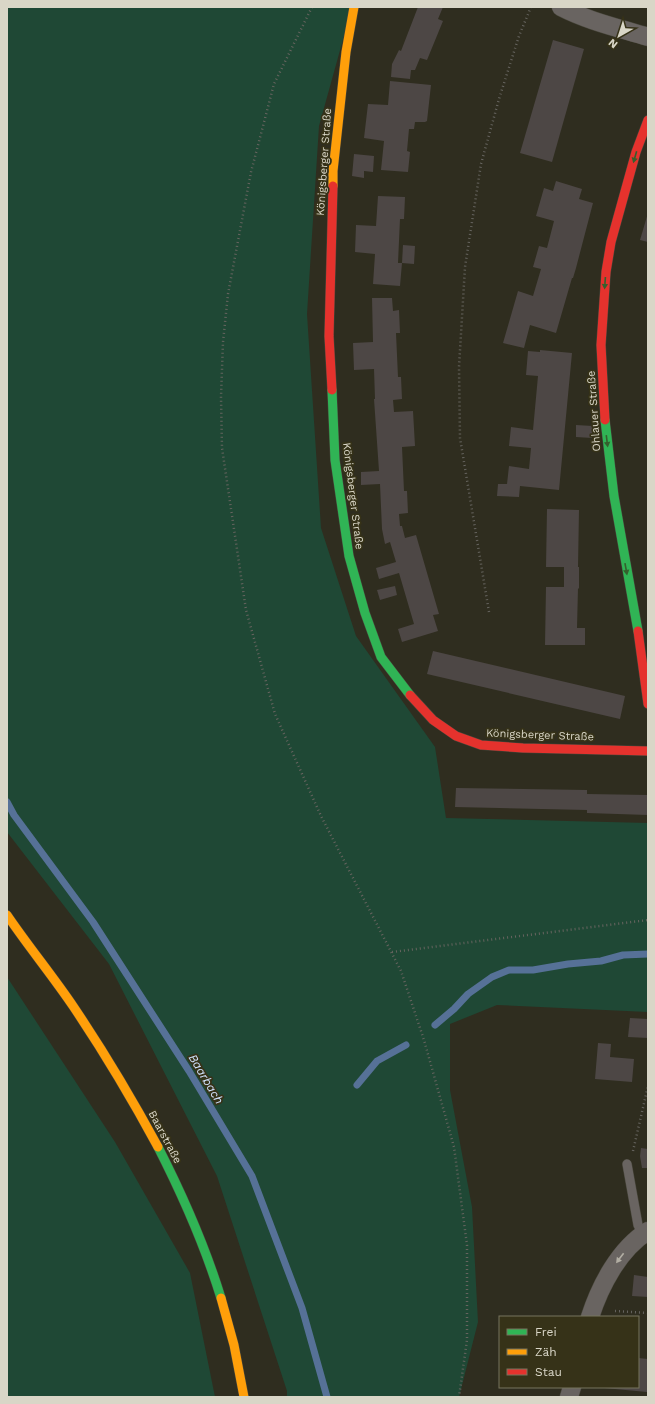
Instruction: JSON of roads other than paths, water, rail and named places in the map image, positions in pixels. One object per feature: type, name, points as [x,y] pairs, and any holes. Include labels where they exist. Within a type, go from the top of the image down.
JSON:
[{"type":"street","name":"Königsberger Straße","points":[[354,7],[346,52],[333,171],[329,344],[335,460],[349,556],[365,613],[382,657],[415,702],[432,720],[456,736],[481,745],[523,748],[648,751]]},
{"type":"street","points":[[561,7],[570,12],[648,37]]},
{"type":"street","name":"Ohlauer Straße","points":[[648,120],[636,152],[611,242],[606,272],[601,345],[604,416],[614,496],[638,631],[648,704]]},
{"type":"street","name":"Baarstraße","points":[[7,915],[24,941],[73,1006],[125,1087],[164,1158],[197,1231],[220,1294],[239,1367],[244,1397]]},
{"type":"street","points":[[590,1316],[605,1279],[627,1250],[646,1233]]},
{"type":"lane","points":[[627,1164],[638,1224],[646,1233]]},
{"type":"waterway","name":"Baarbach","points":[[7,802],[14,815],[93,922],[189,1071],[252,1176],[302,1308],[327,1397]]},
{"type":"waterway","points":[[435,1025],[454,1009],[468,994],[492,977],[509,970],[533,970],[568,964],[601,961],[623,955],[648,954]]},
{"type":"waterway","points":[[357,1085],[377,1061],[406,1045]]}]
